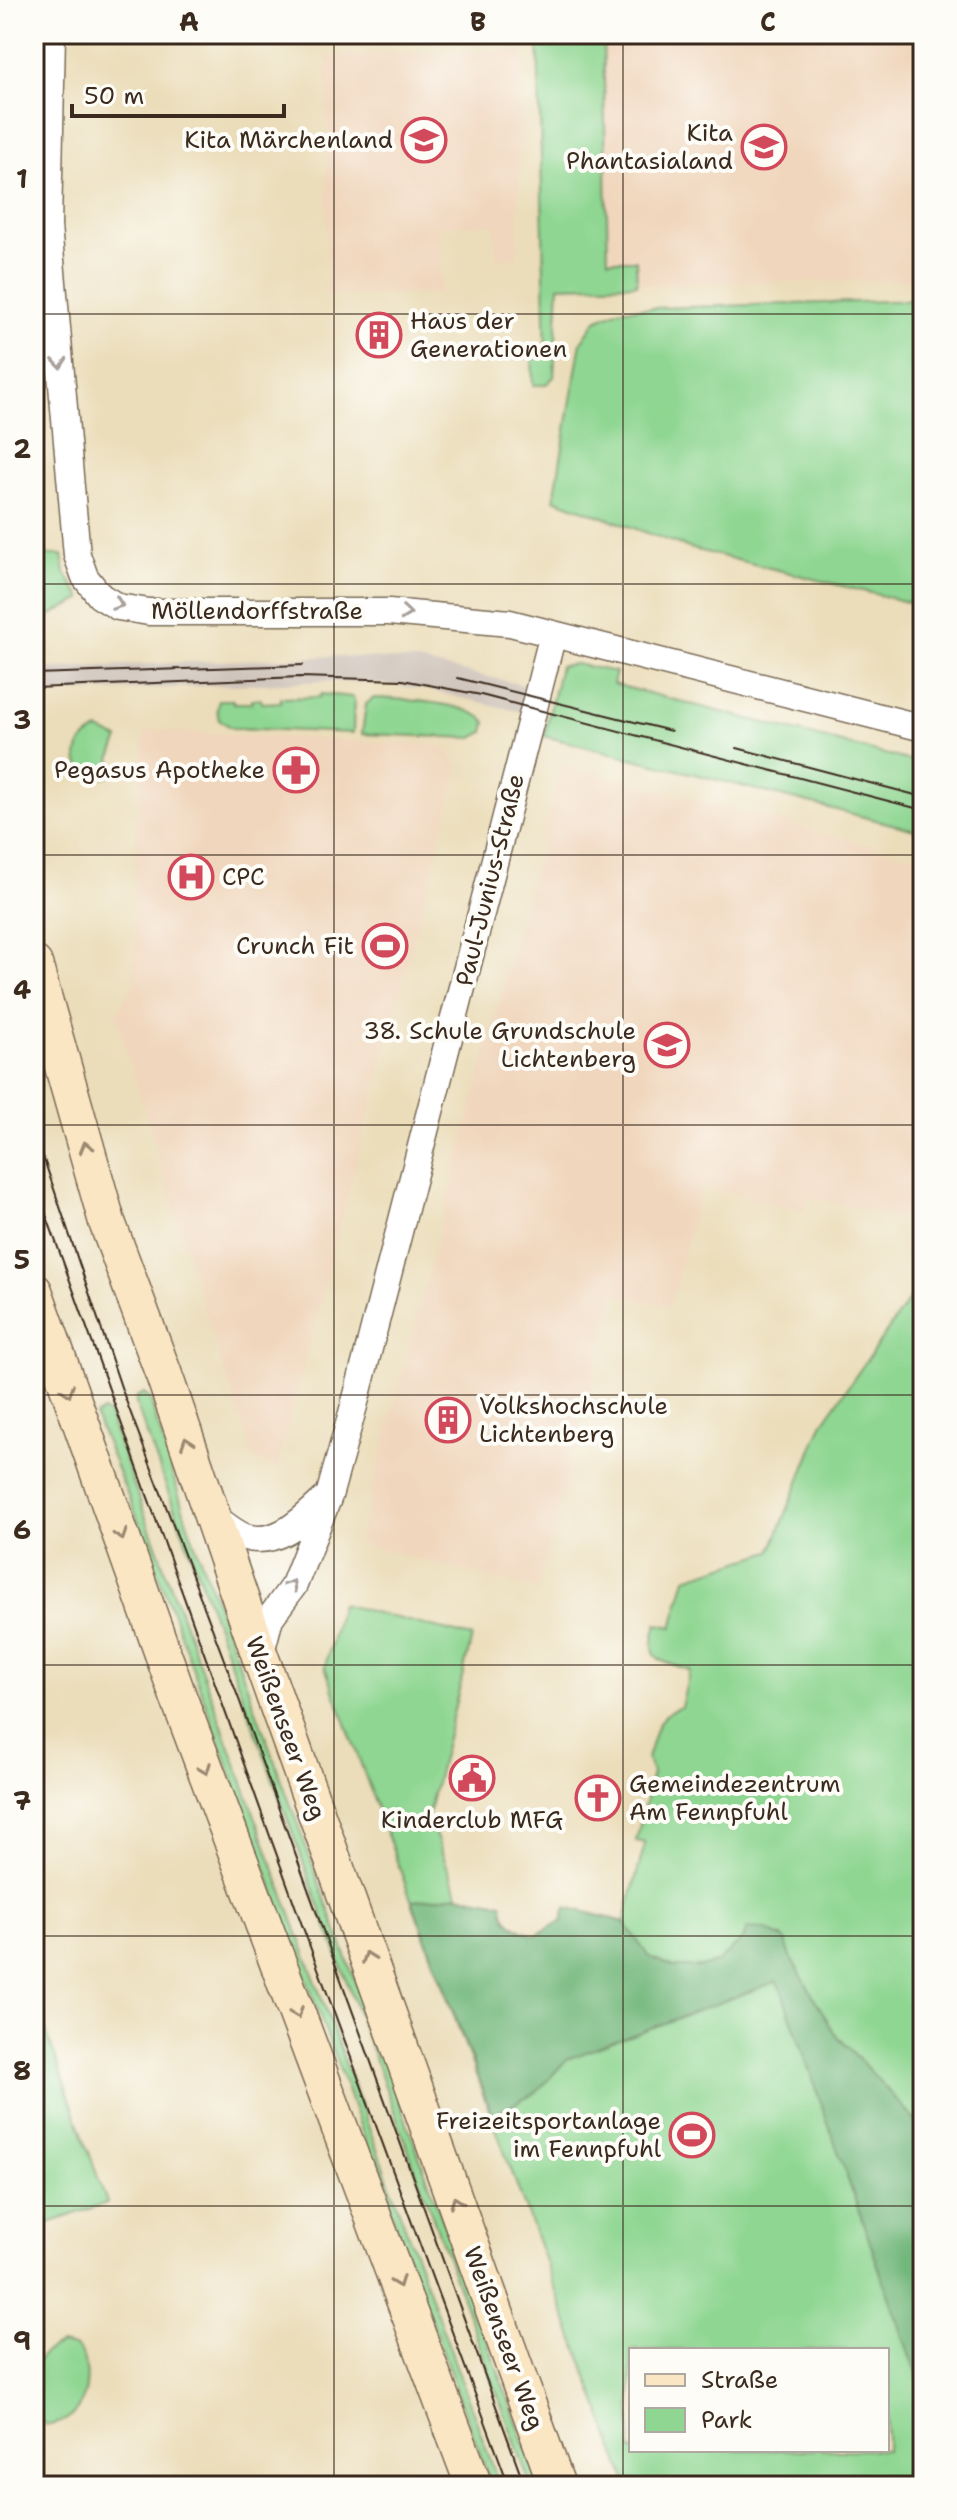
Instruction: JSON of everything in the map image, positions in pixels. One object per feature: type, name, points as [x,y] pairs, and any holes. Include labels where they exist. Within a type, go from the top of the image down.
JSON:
[{"type":"main road","name":"Weißenseer Weg","points":[[34,964],[107,1222],[557,2486]]},
{"type":"main road","points":[[34,1291],[178,1696],[474,2486]]},
{"type":"street","name":"Möllendorffstraße","points":[[52,34],[48,226],[77,555],[85,577],[110,603],[149,612],[389,612],[510,623],[553,634]]},
{"type":"street","points":[[553,634],[923,728]]},
{"type":"street","name":"Paul-Junius-Straße","points":[[260,1656],[270,1618],[294,1585],[329,1496],[553,634]]},
{"type":"street","points":[[213,1516],[241,1536],[256,1539],[288,1531],[329,1496]]},
{"type":"shaded area","name":"Kita Phantasialand","points":[[603,34],[923,34],[923,280],[637,284],[636,260],[608,261]]},
{"type":"shaded area","name":"Kita Märchenland","points":[[523,51],[517,258],[496,259],[494,224],[440,226],[441,293],[326,296],[327,56]]},
{"type":"shaded area","points":[[336,656],[417,661],[528,686],[522,712],[427,690],[325,681],[34,694],[34,669]]},
{"type":"shaded area","points":[[145,730],[443,745],[459,767],[277,1468],[254,1458],[210,1329],[116,1015],[133,985],[136,827]]},
{"type":"shaded area","points":[[561,765],[923,859],[923,1223],[808,1197],[804,1212],[702,1186],[670,1307],[615,1294],[537,1590],[358,1543]]},
{"type":"green space","points":[[603,34],[608,260],[636,260],[637,284],[559,286],[554,377],[545,385],[533,385],[532,357],[546,356],[538,35]]},
{"type":"green space","points":[[923,300],[923,606],[689,548],[554,499],[581,342],[596,320],[621,309]]},
{"type":"green space","points":[[34,555],[62,555],[65,573],[82,599],[39,621],[34,618]]},
{"type":"green space","points":[[575,664],[616,672],[613,684],[923,764],[923,832],[544,736],[560,666]]},
{"type":"green space","points":[[321,694],[352,697],[353,733],[233,728],[219,720],[219,700],[233,700],[233,703],[252,703],[252,699],[261,699],[262,703],[281,702],[281,698],[320,697]]},
{"type":"green space","points":[[374,698],[433,703],[465,710],[486,722],[484,732],[473,738],[362,734],[366,704]]},
{"type":"green space","points":[[99,730],[119,739],[111,757],[114,774],[102,778],[84,772],[77,755],[87,737]]},
{"type":"green space","points":[[923,1280],[923,2486],[628,2486],[325,1667],[341,1604],[472,1637],[428,1815],[490,1981],[624,1923],[645,1843],[636,1841],[652,1773],[648,1755],[661,1720],[681,1707],[690,1670],[663,1661],[654,1653],[657,1624],[672,1627],[686,1578],[771,1551],[822,1424]]},
{"type":"green space","points":[[144,1393],[150,1399],[187,1522],[540,2486],[531,2486],[136,1404],[136,1397]]},
{"type":"green space","points":[[103,1411],[108,1414],[500,2486],[492,2486],[141,1527],[95,1416]]},
{"type":"green space","points":[[457,1895],[503,1903],[509,1921],[536,1935],[562,1921],[566,1907],[624,1922],[649,1957],[675,1967],[701,1967],[718,1962],[743,1939],[747,1928],[763,1929],[784,1938],[793,1961],[834,2032],[923,2129],[923,2393],[778,1981],[567,2059],[536,2093],[492,2115],[412,1901]]},
{"type":"green space","points":[[34,1997],[107,2203],[34,2228]]},
{"type":"green space","points":[[61,2344],[77,2348],[83,2359],[86,2371],[84,2397],[70,2417],[46,2425],[34,2414],[34,2372],[42,2356]]},
{"type":"tram line","points":[[34,674],[303,665]]},
{"type":"tram line","points":[[34,688],[300,677],[403,680],[481,695],[923,810]]},
{"type":"tram line","points":[[458,678],[671,731]]},
{"type":"tram line","points":[[737,748],[923,797]]},
{"type":"tram line","points":[[34,1130],[122,1390],[240,1702],[525,2486]]},
{"type":"tram line","points":[[34,1181],[302,1925],[509,2486]]},
{"type":"place","name":"Kita Märchenland","points":[[424,140]]},
{"type":"place","name":"Kita Phantasialand","points":[[764,147]]},
{"type":"place","name":"Haus der Generationen","points":[[379,335]]},
{"type":"place","name":"Pegasus Apotheke","points":[[296,770]]},
{"type":"place","name":"CPC","points":[[191,877]]},
{"type":"place","name":"Crunch Fit","points":[[385,946]]},
{"type":"place","name":"38. Schule Grundschule Lichtenberg","points":[[667,1045]]},
{"type":"place","name":"Volkshochschule Lichtenberg","points":[[448,1420]]},
{"type":"place","name":"Kinderclub MFG","points":[[472,1778]]},
{"type":"place","name":"Gemeindezentrum Am Fennpfuhl","points":[[598,1798]]},
{"type":"place","name":"Freizeitsportanlage im Fennpfuhl","points":[[692,2135]]}]
